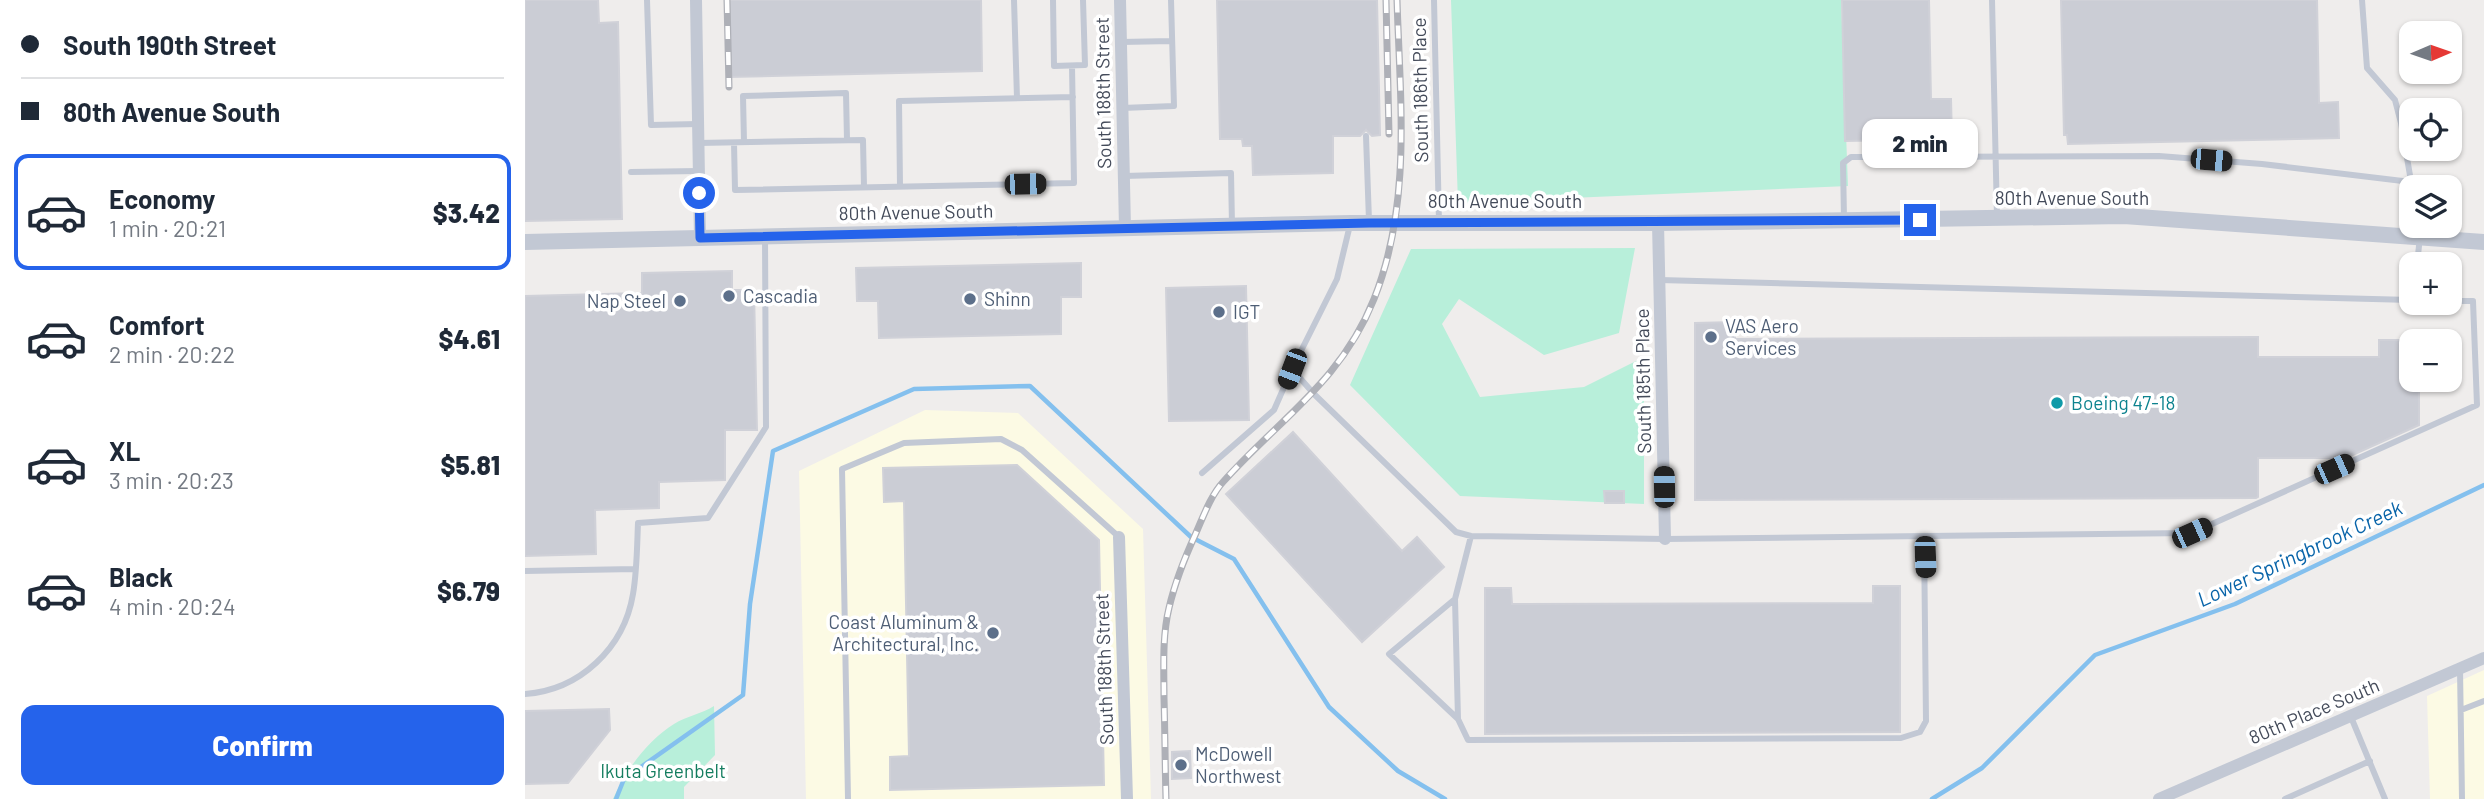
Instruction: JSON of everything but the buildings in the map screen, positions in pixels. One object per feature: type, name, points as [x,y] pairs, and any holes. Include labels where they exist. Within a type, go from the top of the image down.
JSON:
[{"type":"street","points":[[695,0],[700,238]]},
{"type":"street","name":"South 188th Street","points":[[1120,0],[1125,228]]},
{"type":"street","name":"80th Avenue South","points":[[525,242],[1350,223],[1658,223],[2124,216],[2399,230]]},
{"type":"street","name":"South 185th Place","points":[[1658,223],[1665,539]]},
{"type":"street","name":"80th Avenue South","points":[[2460,238],[2484,242]]},
{"type":"street","name":"South 188th Street","points":[[1119,537],[1127,799]]},
{"type":"street","name":"80th Place South","points":[[2158,799],[2484,658]]},
{"type":"lane","points":[[647,0],[651,125],[698,124]]},
{"type":"lane","points":[[1014,0],[1017,98]]},
{"type":"lane","points":[[1053,0],[1054,66],[1085,65],[1083,0]]},
{"type":"lane","points":[[1122,108],[1174,106],[1171,0]]},
{"type":"lane","name":"South 186th Place","points":[[1434,0],[1439,222]]},
{"type":"lane","points":[[1992,0],[1997,219]]},
{"type":"lane","points":[[2362,0],[2367,68],[2395,100],[2410,175]]},
{"type":"lane","points":[[1121,42],[1172,41]]},
{"type":"lane","points":[[734,143],[735,190],[1074,183],[1072,66]]},
{"type":"lane","points":[[744,142],[743,96],[846,93],[847,140]]},
{"type":"lane","points":[[900,186],[899,101],[1073,97]]},
{"type":"lane","points":[[1366,136],[1369,223]]},
{"type":"lane","points":[[698,143],[863,140],[864,187]]},
{"type":"lane","points":[[1844,221],[1843,163],[1851,157],[2159,156],[2262,164],[2399,183]]},
{"type":"lane","points":[[631,172],[699,171]]},
{"type":"lane","points":[[1124,176],[1231,173],[1233,225]]},
{"type":"lane","points":[[1202,474],[1274,410],[1337,279],[1350,223]]},
{"type":"lane","points":[[525,694],[560,687],[580,677],[602,659],[616,641],[628,615],[633,594],[638,523],[709,518],[767,427],[765,237]]},
{"type":"lane","points":[[1660,280],[2399,300]]},
{"type":"lane","points":[[1292,369],[1314,394],[1456,532],[1471,536],[1665,539],[2192,533],[2477,405],[2473,301],[2462,301]]},
{"type":"lane","points":[[848,799],[842,470],[904,443],[1001,439],[1022,450],[1119,537]]},
{"type":"lane","points":[[1458,719],[1455,599],[1471,536]]},
{"type":"lane","points":[[1455,599],[1389,654],[1458,719],[1468,740],[1901,738],[1920,732],[1926,721],[1924,536]]},
{"type":"lane","points":[[525,571],[635,569]]},
{"type":"lane","points":[[2460,669],[2462,799]]},
{"type":"lane","points":[[2461,710],[2484,701]]},
{"type":"lane","points":[[2351,716],[2385,799]]},
{"type":"lane","points":[[2285,799],[2370,761]]},
{"type":"shaded area","points":[[925,410],[1018,413],[1143,529],[1151,799],[806,799],[799,471]]},
{"type":"shaded area","points":[[2484,670],[2484,799],[2430,799],[2427,696]]},
{"type":"green space","points":[[1451,0],[1841,0],[1848,186],[1458,203]]},
{"type":"green space","points":[[1635,248],[1619,333],[1544,355],[1459,299],[1442,324],[1480,397],[1584,387],[1644,357],[1644,504],[1460,496],[1350,385],[1411,249]]},
{"type":"green space","name":"Ikuta Greenbelt","points":[[714,706],[715,755],[684,787],[684,799],[613,799],[646,747],[679,721]]},
{"type":"waterway","name":"Lower Springbrook Creek","points":[[616,799],[624,779],[743,695],[750,604],[773,451],[914,389],[1030,386],[1191,537],[1234,559],[1329,707],[1398,771],[1445,799]]},
{"type":"waterway","name":"Lower Springbrook Creek","points":[[1932,799],[1982,768],[2095,655],[2235,604],[2484,485]]},
{"type":"railway","points":[[727,0],[729,87]]},
{"type":"railway","points":[[1386,0],[1389,134]]},
{"type":"railway","points":[[1166,799],[1165,630],[1171,598],[1188,551],[1219,487],[1307,398],[1344,354],[1374,299],[1386,263],[1399,189],[1401,151],[1397,0]]},
{"type":"place","name":"Cascadia","points":[[729,296]]},
{"type":"place","name":"Shinn","points":[[970,299]]},
{"type":"place","name":"Nap Steel","points":[[680,301]]},
{"type":"place","name":"IGT","points":[[1219,312]]},
{"type":"place","name":"VAS Aero Services","points":[[1711,337]]},
{"type":"place","name":"Boeing 47-18","points":[[2057,403]]},
{"type":"place","name":"Coast Aluminum & Architectural, Inc.","points":[[993,633]]},
{"type":"place","name":"McDowell Northwest","points":[[1181,765]]},
{"type":"route","points":[[699,193],[700,238],[1369,223],[1920,220]]}]
